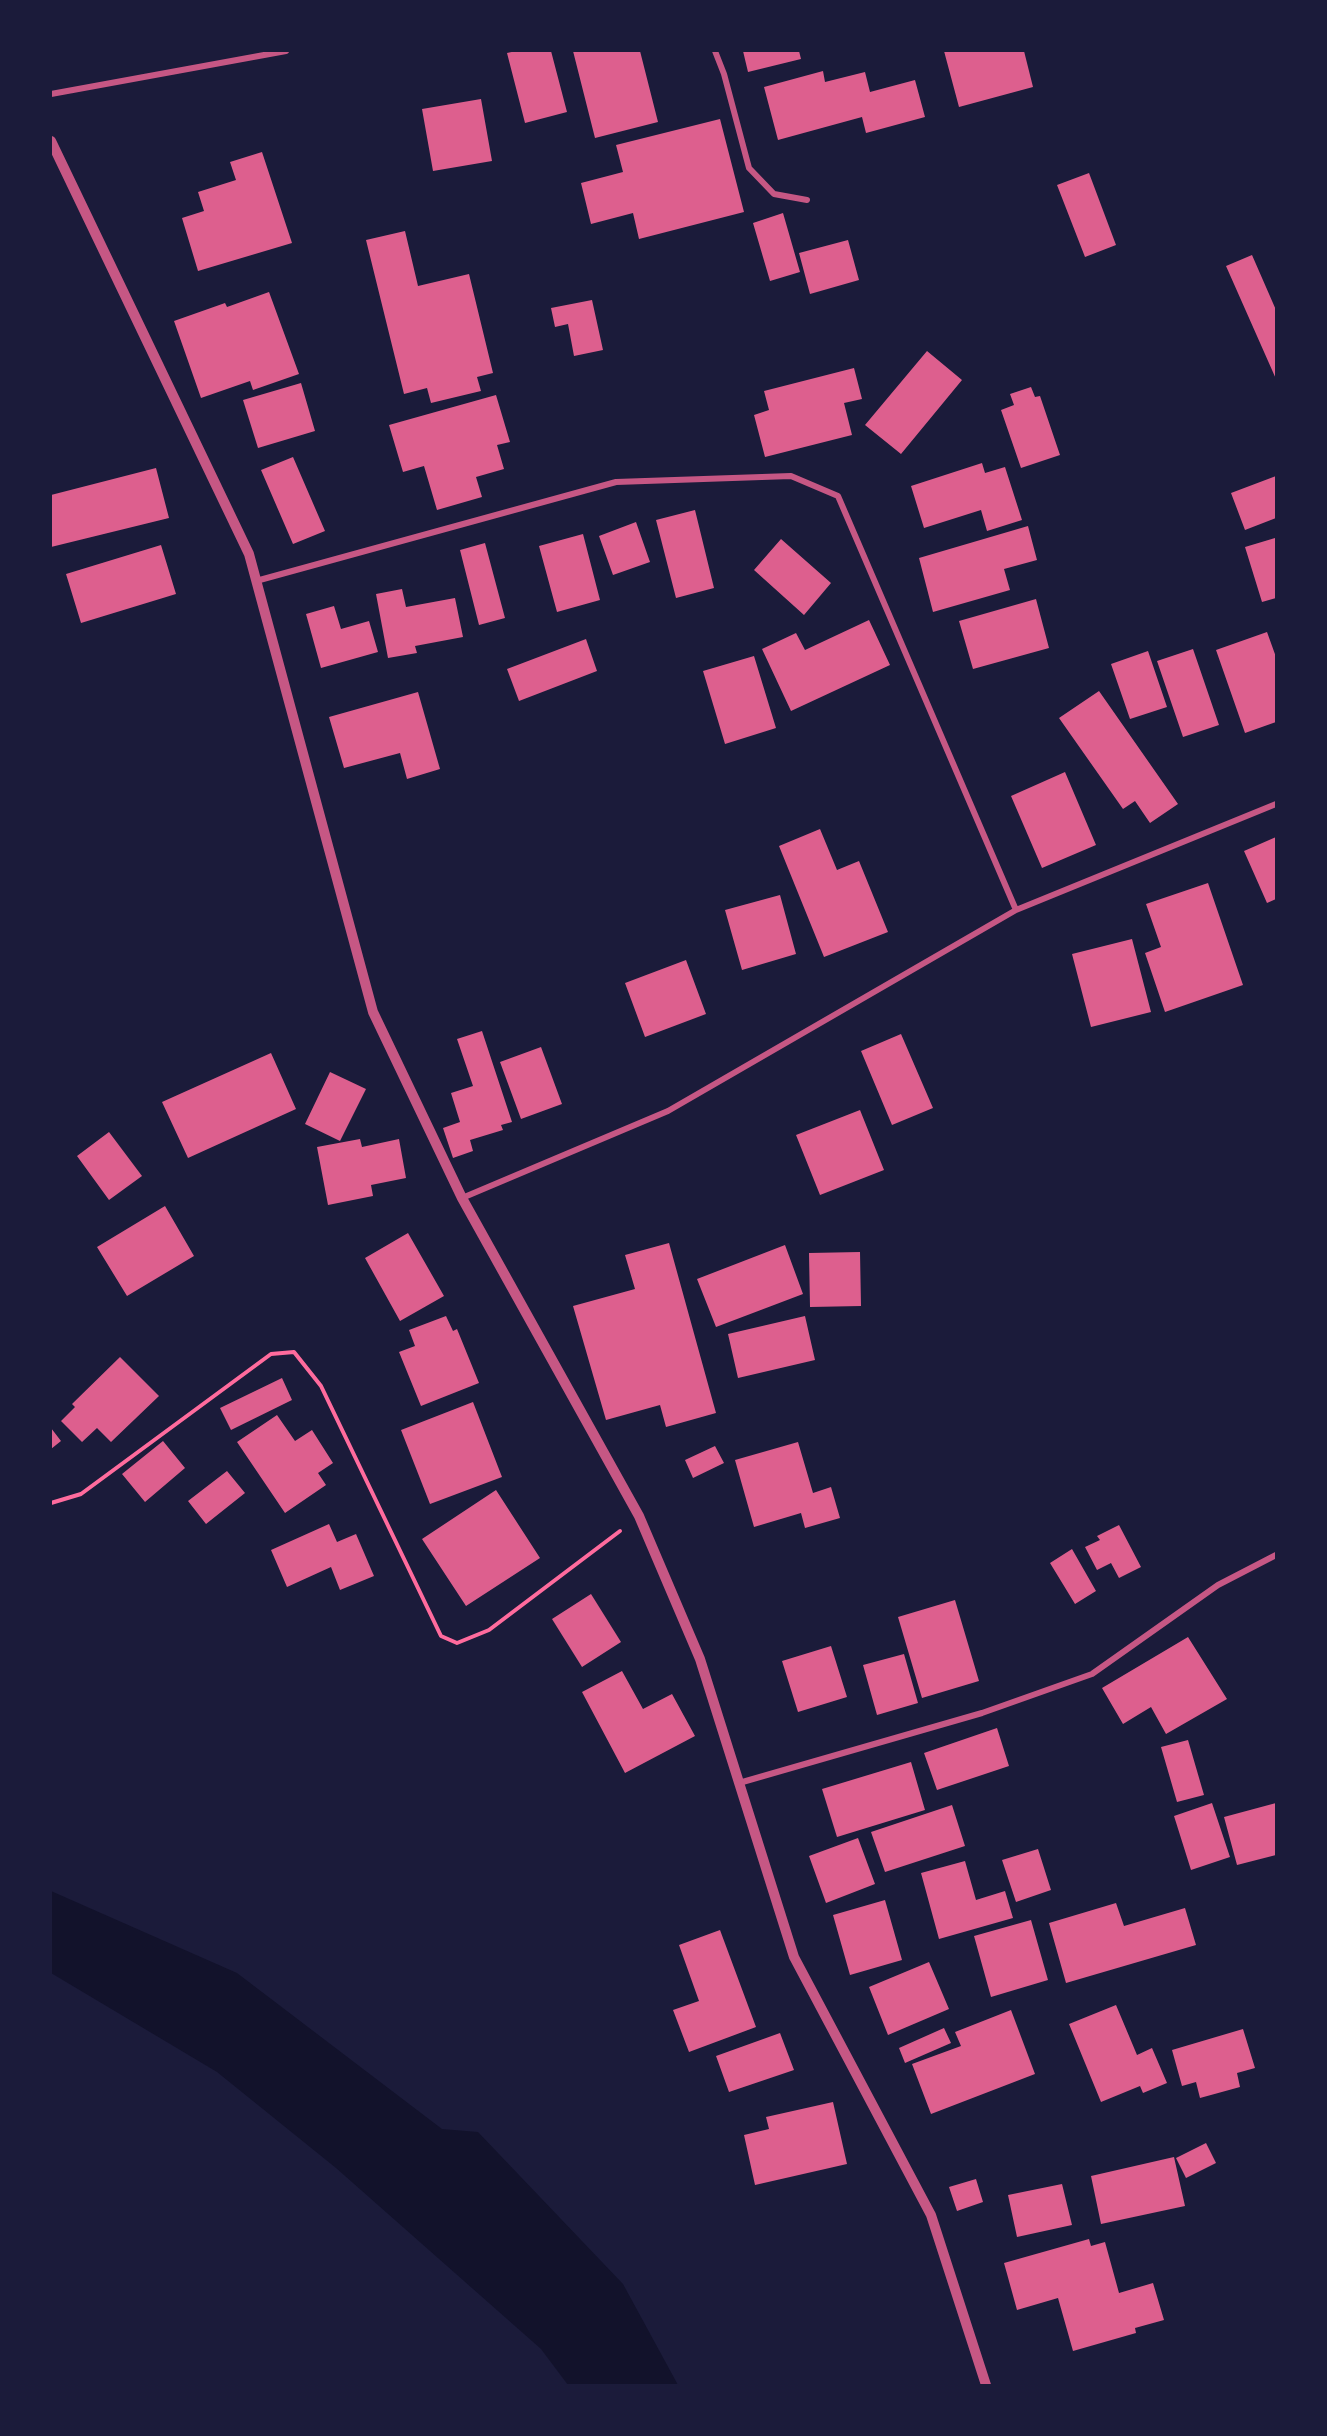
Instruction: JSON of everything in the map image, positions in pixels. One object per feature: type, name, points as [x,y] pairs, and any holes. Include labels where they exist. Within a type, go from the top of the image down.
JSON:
[{"type":"street","points":[[51,94],[286,51]]},
{"type":"street","points":[[715,51],[724,74],[749,168],[774,194],[807,200]]},
{"type":"street","points":[[51,141],[249,555],[374,1012],[462,1198],[639,1516],[700,1659],[794,1957],[932,2215],[986,2385]]},
{"type":"street","points":[[256,581],[616,482],[791,476],[838,496],[1016,910]]},
{"type":"street","points":[[462,1198],[668,1111],[1016,910],[1276,804]]},
{"type":"street","points":[[739,1783],[982,1713],[1092,1674],[1218,1585],[1276,1555]]},
{"type":"path","points":[[51,1503],[81,1494],[271,1354],[294,1352],[321,1386],[441,1636],[457,1643],[489,1629],[639,1516]]},
{"type":"shaded area","points":[[51,1891],[237,1973],[442,2129],[478,2132],[623,2284],[678,2385],[568,2385],[541,2349],[336,2168],[217,2072],[51,1973]]},
{"type":"building","points":[[551,51],[567,112],[525,123],[507,53]]},
{"type":"building","points":[[573,51],[640,51],[658,122],[595,138]]},
{"type":"building","points":[[743,51],[799,51],[801,59],[748,72]]},
{"type":"building","points":[[944,51],[1024,51],[1033,87],[959,107]]},
{"type":"building","points":[[823,71],[825,82],[865,72],[870,92],[915,80],[925,117],[866,133],[862,117],[778,140],[764,87]]},
{"type":"building","points":[[481,99],[492,161],[433,171],[422,109]]},
{"type":"building","points":[[720,119],[744,212],[639,239],[633,213],[591,224],[581,183],[623,172],[616,145]]},
{"type":"building","points":[[262,152],[292,243],[198,271],[182,218],[204,211],[198,192],[236,180],[230,162]]},
{"type":"building","points":[[1089,173],[1116,245],[1085,257],[1057,185]]},
{"type":"building","points":[[783,213],[800,272],[770,281],[753,223]]},
{"type":"building","points":[[405,231],[418,286],[469,274],[493,373],[477,377],[481,391],[431,403],[427,388],[404,394],[366,240]]},
{"type":"building","points":[[848,240],[859,280],[810,294],[799,253]]},
{"type":"building","points":[[1252,255],[1276,310],[1276,379],[1226,266]]},
{"type":"building","points":[[269,292],[299,374],[253,390],[250,381],[201,398],[174,321],[225,303],[227,307]]},
{"type":"building","points":[[592,300],[603,350],[574,356],[568,324],[555,327],[551,308]]},
{"type":"building","points":[[927,351],[962,380],[901,454],[865,425]]},
{"type":"building","points":[[854,368],[862,399],[844,403],[852,435],[765,457],[754,415],[769,410],[764,391]]},
{"type":"building","points":[[301,383],[315,431],[258,448],[243,400]]},
{"type":"building","points":[[1031,387],[1035,397],[1040,396],[1060,455],[1021,468],[1001,410],[1014,405],[1010,394]]},
{"type":"building","points":[[496,395],[510,442],[497,445],[504,469],[476,477],[482,497],[437,510],[424,466],[403,472],[389,425]]},
{"type":"building","points":[[293,457],[325,531],[293,544],[261,470]]},
{"type":"building","points":[[982,463],[985,473],[1005,467],[1022,520],[987,531],[981,510],[924,528],[911,486]]},
{"type":"building","points":[[156,468],[169,518],[51,547],[51,495]]},
{"type":"building","points":[[1276,476],[1276,518],[1245,530],[1231,493]]},
{"type":"building","points":[[695,510],[714,588],[676,598],[656,520]]},
{"type":"building","points":[[636,522],[650,562],[613,575],[599,536]]},
{"type":"building","points":[[1028,526],[1037,560],[1004,569],[1010,590],[933,612],[919,558]]},
{"type":"building","points":[[583,534],[600,600],[557,612],[539,546]]},
{"type":"building","points":[[1275,538],[1276,598],[1262,602],[1245,547]]},
{"type":"building","points":[[781,539],[831,583],[804,615],[754,570]]},
{"type":"building","points":[[485,543],[505,618],[479,625],[460,550]]},
{"type":"building","points":[[161,545],[176,594],[81,623],[66,574]]},
{"type":"building","points":[[402,589],[406,607],[455,598],[463,637],[415,646],[417,653],[388,658],[376,594]]},
{"type":"building","points":[[1036,599],[1049,648],[973,669],[959,621]]},
{"type":"building","points":[[334,606],[341,629],[369,621],[378,652],[321,668],[306,614]]},
{"type":"building","points":[[869,620],[890,665],[791,711],[762,649],[796,633],[805,650]]},
{"type":"building","points":[[1267,632],[1276,657],[1276,722],[1245,733],[1216,650]]},
{"type":"building","points":[[586,639],[597,671],[519,701],[507,669]]},
{"type":"building","points":[[1193,649],[1219,725],[1183,737],[1157,661]]},
{"type":"building","points":[[1148,651],[1167,707],[1130,719],[1111,664]]},
{"type":"building","points":[[754,656],[776,728],[725,744],[703,671]]},
{"type":"building","points":[[1099,691],[1178,804],[1150,823],[1135,801],[1123,809],[1059,718]]},
{"type":"building","points":[[418,692],[440,769],[407,779],[400,753],[344,768],[329,717]]},
{"type":"building","points":[[1065,772],[1096,845],[1042,868],[1011,796]]},
{"type":"building","points":[[820,829],[837,870],[859,861],[888,932],[824,957],[779,846]]},
{"type":"building","points":[[1276,837],[1276,899],[1267,903],[1244,851]]},
{"type":"building","points":[[1208,883],[1243,985],[1165,1012],[1145,953],[1161,947],[1146,904]]},
{"type":"building","points":[[780,895],[796,954],[742,970],[725,910]]},
{"type":"building","points":[[1132,939],[1151,1012],[1091,1027],[1072,954]]},
{"type":"building","points":[[686,960],[706,1014],[645,1037],[625,983]]},
{"type":"building","points":[[482,1031],[512,1122],[501,1125],[503,1130],[470,1140],[473,1151],[453,1158],[443,1128],[460,1122],[451,1093],[473,1086],[457,1039]]},
{"type":"building","points":[[901,1034],[933,1108],[892,1125],[861,1051]]},
{"type":"building","points":[[541,1047],[562,1104],[521,1119],[500,1062]]},
{"type":"building","points":[[271,1053],[296,1109],[188,1158],[162,1102]]},
{"type":"building","points":[[330,1072],[366,1089],[340,1141],[305,1124]]},
{"type":"building","points":[[860,1110],[884,1170],[820,1195],[796,1135]]},
{"type":"building","points":[[109,1132],[142,1176],[109,1200],[77,1156]]},
{"type":"building","points":[[360,1139],[362,1147],[399,1139],[406,1178],[371,1185],[373,1196],[328,1205],[317,1147]]},
{"type":"building","points":[[165,1206],[194,1256],[127,1296],[97,1247]]},
{"type":"building","points":[[408,1233],[444,1296],[400,1321],[365,1258]]},
{"type":"building","points":[[669,1243],[716,1413],[666,1427],[660,1405],[606,1420],[573,1306],[635,1289],[625,1255]]},
{"type":"building","points":[[785,1245],[803,1294],[716,1327],[697,1279]]},
{"type":"building","points":[[860,1252],[861,1306],[810,1307],[809,1253]]},
{"type":"building","points":[[446,1316],[453,1331],[457,1329],[479,1383],[421,1406],[399,1352],[415,1346],[409,1330]]},
{"type":"building","points":[[805,1316],[815,1360],[738,1378],[728,1334]]},
{"type":"building","points":[[120,1357],[159,1396],[111,1442],[97,1428],[82,1442],[61,1421],[75,1407],[72,1404]]},
{"type":"building","points":[[282,1378],[292,1400],[231,1430],[220,1408]]},
{"type":"building","points":[[473,1402],[502,1477],[430,1504],[401,1430]]},
{"type":"building","points":[[277,1415],[295,1441],[312,1430],[333,1463],[318,1473],[326,1485],[285,1513],[237,1442]]},
{"type":"building","points":[[51,1428],[61,1441],[51,1449]]},
{"type":"building","points":[[163,1441],[185,1468],[145,1502],[122,1474]]},
{"type":"building","points":[[798,1442],[813,1493],[831,1487],[840,1518],[805,1528],[801,1513],[754,1527],[735,1460]]},
{"type":"building","points":[[715,1446],[724,1463],[693,1478],[685,1460]]},
{"type":"building","points":[[227,1471],[245,1493],[206,1524],[188,1501]]},
{"type":"building","points":[[496,1490],[540,1558],[466,1606],[422,1539]]},
{"type":"building","points":[[329,1524],[337,1542],[356,1534],[374,1576],[340,1590],[331,1567],[287,1587],[271,1550]]},
{"type":"building","points":[[1119,1525],[1141,1567],[1119,1578],[1111,1563],[1097,1570],[1085,1547],[1100,1540],[1097,1536]]},
{"type":"building","points":[[1072,1549],[1096,1591],[1075,1604],[1050,1563]]},
{"type":"building","points":[[591,1594],[621,1642],[582,1667],[552,1619]]},
{"type":"building","points":[[955,1600],[979,1681],[922,1698],[898,1617]]},
{"type":"building","points":[[1188,1637],[1227,1699],[1166,1734],[1151,1707],[1123,1724],[1102,1688]]},
{"type":"building","points":[[831,1646],[847,1697],[798,1712],[782,1661]]},
{"type":"building","points":[[904,1654],[918,1703],[877,1715],[863,1665]]},
{"type":"building","points":[[622,1671],[643,1709],[672,1694],[695,1736],[625,1773],[582,1692]]},
{"type":"building","points":[[997,1728],[1009,1766],[937,1790],[924,1753]]},
{"type":"building","points":[[1188,1740],[1204,1795],[1177,1802],[1161,1747]]},
{"type":"building","points":[[911,1762],[925,1810],[837,1837],[822,1789]]},
{"type":"building","points":[[1212,1803],[1230,1857],[1191,1870],[1174,1816]]},
{"type":"building","points":[[1276,1803],[1276,1855],[1237,1865],[1224,1817]]},
{"type":"building","points":[[952,1805],[965,1846],[885,1872],[871,1832]]},
{"type":"building","points":[[858,1838],[875,1884],[826,1903],[809,1856]]},
{"type":"building","points":[[1038,1849],[1051,1890],[1016,1902],[1002,1860]]},
{"type":"building","points":[[965,1861],[976,1900],[1005,1891],[1013,1918],[939,1939],[921,1873]]},
{"type":"building","points":[[885,1900],[902,1960],[850,1975],[833,1915]]},
{"type":"building","points":[[1116,1903],[1124,1926],[1185,1908],[1196,1945],[1066,1983],[1049,1923]]},
{"type":"building","points":[[1031,1920],[1048,1980],[991,1997],[974,1936]]},
{"type":"building","points":[[720,1930],[756,2027],[689,2052],[673,2010],[699,2001],[679,1945]]},
{"type":"building","points":[[929,1962],[949,2009],[888,2035],[869,1987]]},
{"type":"building","points":[[1116,2005],[1137,2055],[1152,2048],[1167,2083],[1143,2093],[1140,2086],[1101,2102],[1069,2024]]},
{"type":"building","points":[[1011,2010],[1035,2074],[931,2114],[912,2064],[961,2046],[955,2032]]},
{"type":"building","points":[[944,2028],[951,2043],[905,2063],[899,2048]]},
{"type":"building","points":[[1243,2029],[1255,2068],[1237,2073],[1240,2087],[1200,2098],[1196,2082],[1182,2086],[1172,2050]]},
{"type":"building","points":[[780,2033],[794,2070],[729,2092],[716,2056]]},
{"type":"building","points":[[833,2102],[847,2164],[755,2185],[744,2135],[769,2129],[766,2117]]},
{"type":"building","points":[[1206,2143],[1216,2163],[1186,2178],[1176,2158]]},
{"type":"building","points":[[1174,2157],[1185,2206],[1101,2224],[1091,2176]]},
{"type":"building","points":[[976,2179],[983,2202],[957,2211],[949,2187]]},
{"type":"building","points":[[1062,2184],[1072,2225],[1017,2237],[1008,2195]]},
{"type":"building","points":[[1089,2239],[1091,2246],[1105,2242],[1119,2293],[1153,2283],[1164,2320],[1135,2328],[1136,2333],[1073,2351],[1058,2298],[1017,2310],[1004,2263]]}]
